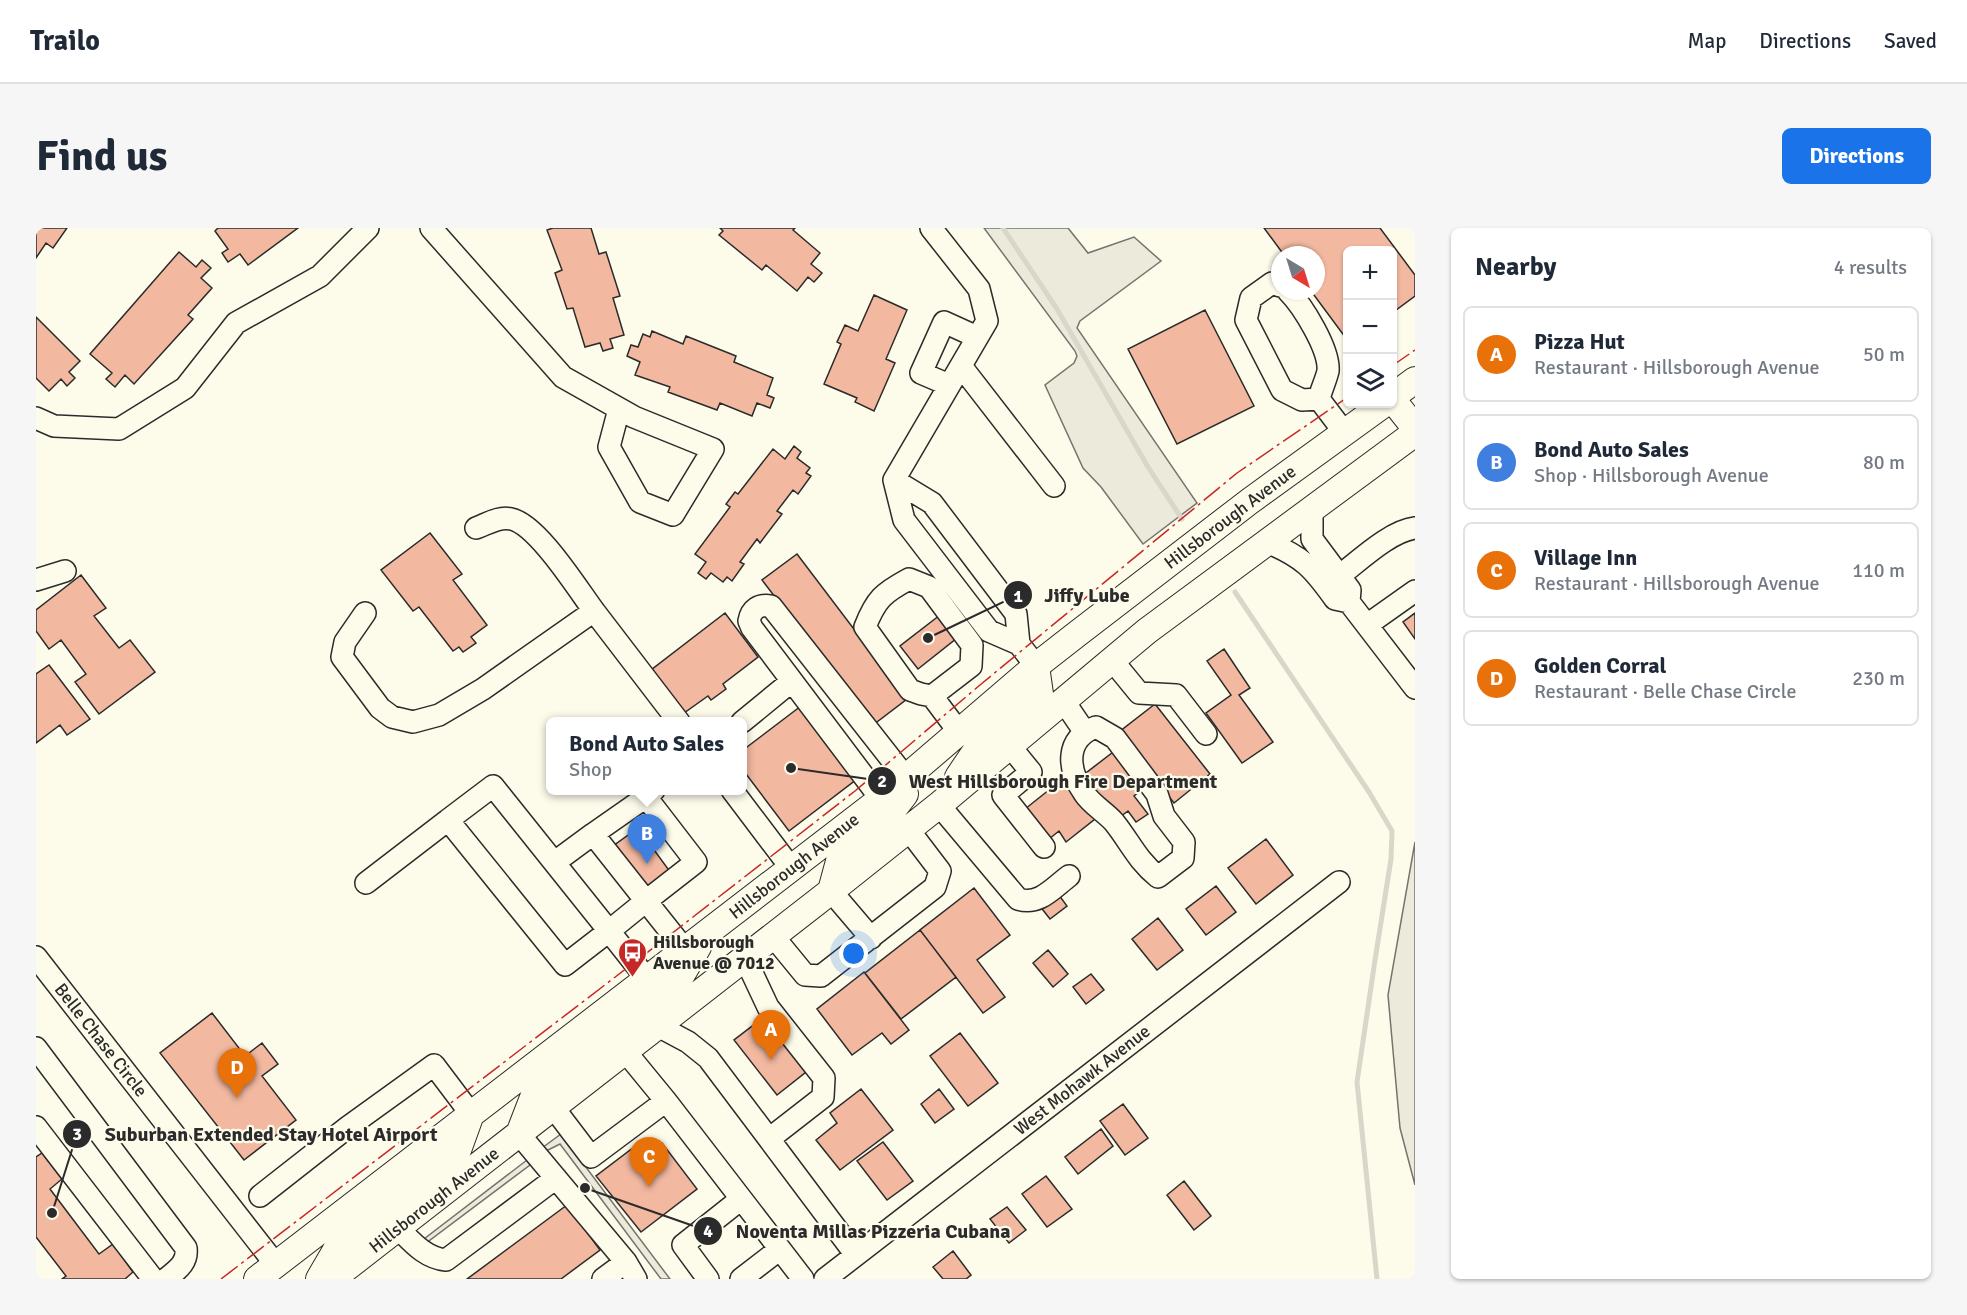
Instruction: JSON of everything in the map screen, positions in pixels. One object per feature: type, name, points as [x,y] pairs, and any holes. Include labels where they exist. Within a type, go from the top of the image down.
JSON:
[{"type":"main road","points":[[1397,394],[1415,380]]},
{"type":"main road","points":[[1397,405],[1415,428]]},
{"type":"main road","name":"Hillsborough Avenue","points":[[267,1272],[881,799],[1036,666],[1250,501],[1378,408]]},
{"type":"main road","name":"Hillsborough Avenue","points":[[332,1279],[908,830],[1148,631],[1415,433]]},
{"type":"main road","points":[[939,805],[979,746],[1040,694],[1036,666]]},
{"type":"main road","points":[[831,891],[841,854],[889,815],[950,740]]},
{"type":"main road","points":[[701,992],[736,944],[801,894],[791,868]]},
{"type":"main road","points":[[519,1134],[536,1090],[681,976],[706,933]]},
{"type":"main road","points":[[319,1279],[340,1243],[458,1150],[471,1114]]},
{"type":"street","points":[[36,418],[54,426],[119,429],[185,388],[236,323],[320,276],[368,228]]},
{"type":"street","points":[[431,228],[563,377],[634,417],[713,449],[673,515],[640,502],[609,447],[619,409]]},
{"type":"street","points":[[931,228],[979,289],[987,321],[894,480],[904,519],[911,529],[989,631],[1019,644],[1036,666]]},
{"type":"street","points":[[1271,284],[1251,298],[1246,320],[1282,390],[1302,400],[1319,399]]},
{"type":"street","points":[[1296,300],[1327,355],[1328,371],[1319,399]]},
{"type":"street","points":[[949,385],[921,373],[944,322],[977,337]]},
{"type":"street","points":[[961,366],[1054,486]]},
{"type":"street","points":[[1319,399],[1344,432]]},
{"type":"street","points":[[894,480],[932,503],[1016,614],[1019,644]]},
{"type":"street","points":[[1312,509],[1312,539],[1350,590],[1349,602]]},
{"type":"street","points":[[476,528],[499,518],[511,518],[526,524],[541,540],[675,717]]},
{"type":"street","points":[[1338,576],[1384,542],[1405,529],[1415,528]]},
{"type":"street","points":[[1267,542],[1303,560],[1318,575],[1335,599],[1349,602],[1415,688]]},
{"type":"street","points":[[36,580],[65,571]]},
{"type":"street","points":[[909,579],[929,587],[972,645],[971,666],[933,696],[910,690],[865,627],[873,606],[886,593],[909,579]]},
{"type":"street","points":[[1367,625],[1415,591]]},
{"type":"street","points":[[881,799],[749,621],[754,609],[763,604],[771,606],[906,778]]},
{"type":"street","points":[[365,613],[345,642],[342,657],[380,708],[392,717],[413,722],[439,715],[483,689],[594,611]]},
{"type":"street","points":[[1112,660],[1139,693],[1176,695],[1206,734]]},
{"type":"street","points":[[747,718],[792,681]]},
{"type":"street","points":[[933,696],[950,740]]},
{"type":"street","points":[[1063,700],[1084,731]]},
{"type":"street","points":[[1096,728],[1115,738],[1157,794],[1164,816],[1184,842],[1183,858],[1158,877],[1145,866],[1113,822],[1084,793],[1073,771],[1071,749],[1084,731],[1096,728]]},
{"type":"street","points":[[1010,745],[1031,772],[1003,795],[1044,847]]},
{"type":"street","points":[[366,883],[493,786],[647,979]]},
{"type":"street","points":[[555,862],[649,795]]},
{"type":"street","points":[[448,820],[565,965],[696,862],[651,795]]},
{"type":"street","points":[[736,795],[791,868]]},
{"type":"street","points":[[939,805],[1018,899],[1035,901],[1069,876]]},
{"type":"street","points":[[773,936],[806,975],[821,976],[871,938],[935,887],[940,871],[908,830]]},
{"type":"street","points":[[593,834],[685,950]]},
{"type":"street","name":"West Mohawk Avenue","points":[[825,1279],[1339,882]]},
{"type":"street","points":[[831,891],[871,938]]},
{"type":"street","name":"Belle Chase Circle","points":[[36,957],[267,1272]]},
{"type":"street","points":[[745,958],[768,1007],[824,1078],[823,1097],[769,1139]]},
{"type":"street","points":[[658,1026],[688,1042],[708,1058],[856,1255]]},
{"type":"street","points":[[36,1048],[186,1248],[186,1257],[182,1265],[166,1279]]},
{"type":"street","points":[[626,1051],[803,1279]]},
{"type":"street","points":[[260,1196],[348,1127],[434,1065],[471,1114]]},
{"type":"street","points":[[553,1107],[591,1157],[666,1101]]},
{"type":"street","points":[[36,1127],[153,1279]]},
{"type":"street","points":[[519,1134],[631,1271],[603,1279]]},
{"type":"street","points":[[398,1228],[435,1268],[556,1178]]},
{"type":"street","points":[[708,1279],[682,1245],[741,1198]]},
{"type":"street","points":[[741,1279],[780,1249]]},
{"type":"shaded area","points":[[984,228],[1068,228],[1088,253],[1134,237],[1161,261],[1080,321],[1077,328],[1197,503],[1143,544],[1101,487],[1083,468],[1045,385],[1074,363],[1077,356],[1075,351]]},
{"type":"shaded area","points":[[1415,842],[1415,1185],[1400,1128],[1388,995]]},
{"type":"shaded area","points":[[561,1134],[670,1279],[661,1279],[560,1144],[546,1151],[542,1148]]},
{"type":"shaded area","points":[[527,1160],[530,1165],[426,1243],[424,1239]]},
{"type":"building","points":[[36,228],[67,228],[53,248],[46,243],[36,258]]},
{"type":"building","points":[[218,228],[298,228],[248,265],[240,254],[228,262],[222,253],[228,249],[215,231]]},
{"type":"building","points":[[591,228],[599,254],[606,252],[620,296],[613,298],[624,335],[610,339],[613,348],[603,351],[600,343],[585,347],[573,308],[567,309],[555,273],[562,270],[547,230]]},
{"type":"building","points":[[720,228],[795,228],[793,230],[820,253],[811,264],[822,273],[814,282],[808,277],[797,291],[766,265],[762,270],[719,235],[723,231]]},
{"type":"building","points":[[1264,228],[1380,228],[1393,246],[1343,246],[1343,334],[1318,300],[1325,300],[1325,246],[1277,246]]},
{"type":"building","points":[[1397,251],[1415,275],[1415,296],[1397,309]]},
{"type":"building","points":[[179,252],[196,267],[202,260],[211,268],[201,278],[212,288],[188,315],[193,319],[134,384],[125,375],[115,387],[106,379],[112,373],[90,354]]},
{"type":"building","points":[[874,295],[907,310],[886,359],[895,363],[874,411],[855,402],[857,398],[824,384],[841,344],[837,342],[845,325],[858,331]]},
{"type":"building","points":[[1205,310],[1254,406],[1177,444],[1128,349]]},
{"type":"building","points":[[36,317],[80,361],[69,372],[75,378],[67,386],[61,379],[49,391],[36,378]]},
{"type":"building","points":[[652,331],[683,344],[686,336],[736,356],[734,362],[773,378],[767,395],[774,398],[770,408],[757,403],[752,416],[720,403],[717,410],[668,392],[670,387],[635,375],[640,362],[627,356],[631,345],[638,347],[643,334],[650,337]]},
{"type":"building","points":[[794,446],[801,452],[797,458],[810,468],[806,473],[811,476],[798,494],[793,490],[777,511],[782,514],[760,543],[757,539],[740,562],[744,564],[732,581],[727,577],[723,582],[711,573],[706,579],[698,573],[706,562],[695,554],[730,507],[726,504],[735,492],[738,494],[773,449],[785,459]]},
{"type":"building","points":[[430,533],[462,574],[453,580],[487,625],[471,637],[476,643],[463,652],[459,647],[453,651],[419,607],[413,611],[381,570]]},
{"type":"building","points":[[797,554],[907,699],[873,725],[762,580]]},
{"type":"building","points":[[81,575],[106,608],[94,616],[119,648],[130,640],[155,672],[99,714],[75,682],[86,674],[61,640],[49,649],[36,631],[36,610]]},
{"type":"building","points":[[725,613],[758,657],[723,684],[726,689],[711,700],[708,696],[684,713],[651,670]]},
{"type":"building","points":[[1415,613],[1415,639],[1403,622]]},
{"type":"building","points":[[940,615],[957,638],[918,669],[900,646]]},
{"type":"building","points":[[1224,649],[1250,688],[1239,695],[1273,742],[1242,763],[1206,713],[1231,695],[1207,661]]},
{"type":"building","points":[[49,665],[90,719],[67,735],[60,725],[36,743],[36,674]]},
{"type":"building","points":[[1155,704],[1210,774],[1174,803],[1119,732]]},
{"type":"building","points":[[801,706],[857,779],[789,831],[747,775],[747,747]]},
{"type":"building","points":[[1117,749],[1146,787],[1134,796],[1148,814],[1136,822],[1128,811],[1116,820],[1082,776]]},
{"type":"building","points":[[1064,778],[1095,819],[1066,842],[1059,831],[1049,839],[1025,809]]},
{"type":"building","points":[[638,828],[671,873],[646,891],[613,846]]},
{"type":"building","points":[[1266,839],[1293,875],[1256,904],[1228,868]]},
{"type":"building","points":[[1216,886],[1236,912],[1206,935],[1186,909]]},
{"type":"building","points":[[974,888],[1010,935],[977,960],[1005,997],[983,1013],[920,930]]},
{"type":"building","points":[[1056,891],[1067,906],[1050,919],[1039,905]]},
{"type":"building","points":[[1158,918],[1183,950],[1157,970],[1132,939]]},
{"type":"building","points":[[920,930],[956,977],[901,1019],[865,973]]},
{"type":"building","points":[[1048,950],[1068,974],[1053,987],[1033,963]]},
{"type":"building","points":[[864,972],[909,1030],[891,1044],[882,1033],[852,1055],[817,1009]]},
{"type":"building","points":[[1091,974],[1104,990],[1086,1004],[1073,987]]},
{"type":"building","points":[[212,1013],[245,1056],[262,1043],[278,1064],[262,1076],[296,1120],[244,1160],[160,1053]]},
{"type":"building","points":[[764,1017],[806,1072],[777,1095],[734,1040]]},
{"type":"building","points":[[960,1033],[998,1083],[968,1106],[930,1056]]},
{"type":"building","points":[[861,1089],[893,1130],[840,1170],[816,1140],[837,1123],[830,1113]]},
{"type":"building","points":[[939,1089],[954,1109],[935,1123],[921,1104]]},
{"type":"building","points":[[1123,1104],[1148,1138],[1125,1155],[1100,1121]]},
{"type":"building","points":[[1101,1129],[1113,1146],[1078,1174],[1065,1157]]},
{"type":"building","points":[[642,1141],[650,1152],[662,1143],[697,1189],[641,1232],[596,1176]]},
{"type":"building","points":[[883,1142],[913,1181],[887,1200],[857,1161]]},
{"type":"building","points":[[42,1153],[62,1179],[50,1189],[99,1254],[113,1244],[133,1272],[125,1279],[62,1279],[66,1276],[36,1237],[36,1157]]},
{"type":"building","points":[[1046,1176],[1072,1209],[1047,1227],[1022,1194]]},
{"type":"building","points":[[1184,1181],[1211,1216],[1194,1230],[1167,1195]]},
{"type":"building","points":[[567,1205],[600,1250],[561,1279],[467,1279]]},
{"type":"building","points":[[1007,1207],[1026,1230],[1009,1243],[990,1219]]},
{"type":"building","points":[[953,1251],[971,1275],[966,1279],[943,1279],[933,1267]]},
{"type":"waterway","points":[[1003,228],[1057,309],[1148,467],[1182,519]]},
{"type":"waterway","points":[[1235,592],[1369,792],[1392,831],[1391,859],[1357,1082],[1377,1279]]},
{"type":"power","points":[[1397,363],[1415,350]]},
{"type":"power","points":[[221,1279],[855,791],[1237,473],[1343,400]]},
{"type":"place","name":"Jiffy Lube","points":[[928,638]]},
{"type":"place","name":"West Hillsborough Fire Department","points":[[791,768]]},
{"type":"place","name":"Bond Auto Sales","points":[[647,864]]},
{"type":"place","name":"Hillsborough Avenue @ 7012","points":[[632,978]]},
{"type":"place","name":"Pizza Hut","points":[[771,1060]]},
{"type":"place","name":"Golden Corral","points":[[237,1098]]},
{"type":"place","name":"Village Inn","points":[[649,1187]]},
{"type":"place","name":"Noventa Millas Pizzeria Cubana","points":[[585,1188]]},
{"type":"place","name":"Suburban Extended Stay Hotel Airport","points":[[52,1213]]}]
